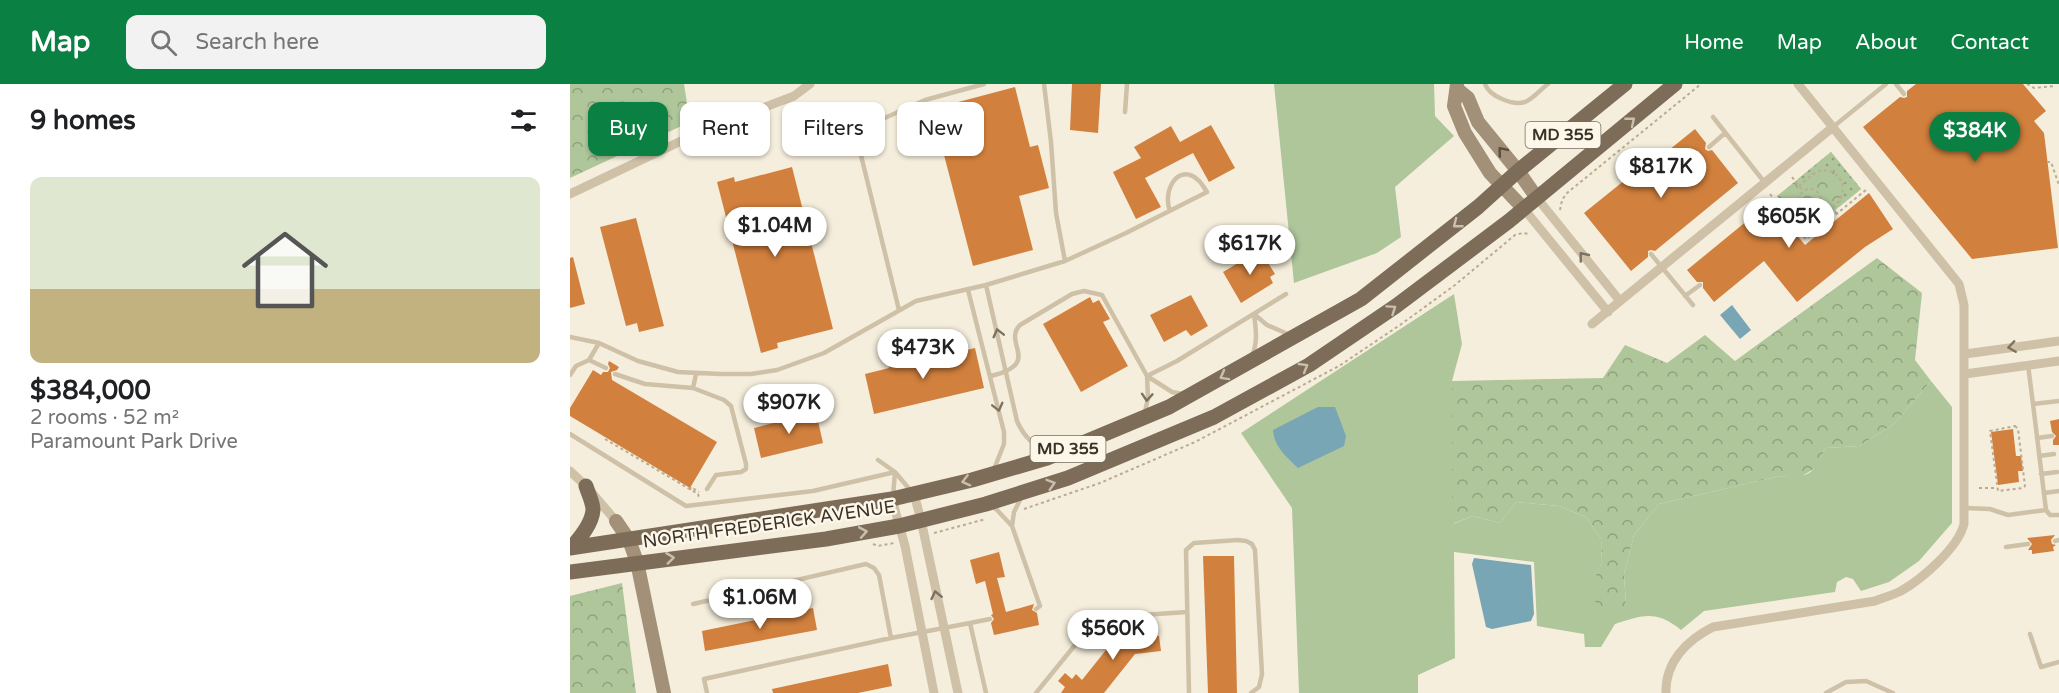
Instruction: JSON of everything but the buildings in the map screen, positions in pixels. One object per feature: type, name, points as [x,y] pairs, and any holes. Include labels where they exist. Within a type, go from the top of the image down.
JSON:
[{"type":"main road","name":"NORTH FREDERICK AVENUE","points":[[571,548],[914,494],[992,474],[1055,454],[1168,407],[1361,299],[1478,207],[1518,171],[1625,84]]},
{"type":"main road","name":"NORTH FREDERICK AVENUE","points":[[570,572],[826,539],[899,526],[986,504],[1068,478],[1214,417],[1309,365],[1396,306],[1524,209],[1676,84]]},
{"type":"main road","points":[[571,548],[590,522],[593,508],[586,486]]},
{"type":"street","points":[[570,194],[700,132],[794,96],[810,84]]},
{"type":"street","points":[[1666,693],[1666,679],[1672,663],[1696,635],[1713,627],[1875,602],[1900,592],[1928,571],[1954,544],[1963,529],[1965,354],[1964,305],[1959,284],[1798,84]]},
{"type":"street","points":[[1457,86],[1468,98],[1478,122],[1620,301]]},
{"type":"street","points":[[1457,86],[1454,106],[1465,133],[1480,159],[1608,312]]},
{"type":"street","points":[[1592,324],[1833,127]]},
{"type":"street","points":[[1965,354],[2059,341]]},
{"type":"street","points":[[1965,374],[2059,361]]},
{"type":"street","points":[[570,471],[616,521],[629,540],[637,562],[664,693]]},
{"type":"street","points":[[914,494],[958,693]]},
{"type":"street","points":[[892,499],[934,693]]},
{"type":"lane","points":[[899,310],[856,135],[860,129],[925,100],[984,84]]},
{"type":"lane","points":[[1044,84],[1056,213],[1065,261]]},
{"type":"lane","points":[[1125,112],[1127,84]]},
{"type":"lane","points":[[1485,84],[1489,92],[1495,96],[1521,102],[1528,100],[1548,84]]},
{"type":"lane","points":[[1833,127],[1886,84]]},
{"type":"lane","points":[[1896,84],[1904,94]]},
{"type":"lane","points":[[1713,117],[1766,183]]},
{"type":"lane","points":[[1709,147],[1725,133]]},
{"type":"lane","points":[[570,337],[599,343],[655,366],[696,374],[751,374],[777,370],[802,363],[851,339],[899,310],[928,297],[968,290],[1065,261],[1170,212],[1207,192],[1197,179],[1191,176],[1180,177],[1171,184],[1167,204],[1170,212]]},
{"type":"lane","points":[[1651,254],[1693,305]]},
{"type":"lane","points":[[986,285],[1017,421],[1023,435],[1037,447],[1055,454]]},
{"type":"lane","points":[[1686,296],[1700,285]]},
{"type":"lane","points":[[968,290],[1004,432],[1004,444],[992,474]]},
{"type":"lane","points":[[991,376],[1007,372],[1017,364],[1019,354],[1017,329],[1072,294],[1084,291],[1102,295],[1147,376],[1172,392],[1189,396]]},
{"type":"lane","points":[[1147,376],[1177,361],[1286,294]]},
{"type":"lane","points":[[1254,314],[1278,331],[1295,336]]},
{"type":"lane","points":[[1250,362],[1256,345],[1254,314]]},
{"type":"lane","points":[[570,375],[576,366],[590,360],[599,343]]},
{"type":"lane","points":[[590,360],[606,368]]},
{"type":"lane","points":[[2028,365],[2046,510],[2050,515],[2059,515]]},
{"type":"lane","points":[[615,374],[645,384],[693,388],[724,400],[732,406],[746,469],[741,472],[716,475],[706,489]]},
{"type":"lane","points":[[693,388],[696,374]]},
{"type":"lane","points":[[1143,418],[1147,403],[1147,376]]},
{"type":"lane","points":[[2033,404],[2059,401]]},
{"type":"lane","points":[[570,434],[686,506],[813,491],[895,472]]},
{"type":"lane","points":[[2037,438],[2052,436]]},
{"type":"lane","points":[[2039,456],[2054,454]]},
{"type":"lane","points":[[878,460],[895,472],[914,494]]},
{"type":"lane","points":[[892,499],[895,472]]},
{"type":"lane","points":[[2042,474],[2057,472]]},
{"type":"lane","points":[[2044,493],[2059,491]]},
{"type":"lane","points":[[1012,526],[1014,512],[1024,492]]},
{"type":"lane","points":[[986,504],[997,510],[1012,526],[1040,606],[1036,609]]},
{"type":"lane","points":[[1965,508],[1990,509],[2008,515],[2046,510]]},
{"type":"lane","points":[[1189,693],[1186,550],[1194,543],[1238,540],[1252,544],[1255,550],[1262,674],[1259,687],[1251,693]]},
{"type":"lane","points":[[2006,547],[2028,544]]},
{"type":"lane","points":[[693,604],[866,564],[874,568],[879,575],[891,638]]},
{"type":"lane","points":[[1036,693],[1097,618],[1187,612]]},
{"type":"lane","points":[[707,693],[704,679],[990,619]]},
{"type":"lane","points":[[970,622],[986,693]]},
{"type":"lane","points":[[2030,634],[2041,667],[2059,662]]},
{"type":"lane","points":[[1826,693],[1846,682],[1866,681],[1893,693]]},
{"type":"path","points":[[2027,84],[2034,88],[2055,86]]},
{"type":"path","points":[[2047,162],[2051,162],[2059,185]]},
{"type":"path","points":[[1799,186],[1820,171],[1825,170],[1835,174],[1843,188],[1834,206],[1836,214]]},
{"type":"path","points":[[1792,177],[1803,191]]},
{"type":"path","points":[[1812,189],[1820,194],[1821,200],[1817,208],[1808,211],[1802,208],[1799,199],[1803,191],[1812,189]]},
{"type":"path","points":[[1770,194],[1806,239],[1867,189]]},
{"type":"path","points":[[1817,208],[1828,221]]},
{"type":"path","points":[[1979,488],[1996,488],[1999,491],[2025,486],[2016,427],[1990,431],[1996,488]]},
{"type":"path","points":[[605,439],[690,490],[692,487],[704,494]]},
{"type":"green space","points":[[570,84],[684,84],[687,102],[680,102],[680,127],[668,132],[668,102],[588,102],[588,156],[617,156],[570,178]]},
{"type":"green space","points":[[1274,84],[1434,84],[1435,116],[1454,136],[1395,187],[1401,237],[1377,253],[1294,283]]},
{"type":"green space","points":[[1831,152],[1861,189],[1807,233],[1777,196]]},
{"type":"green space","points":[[1831,152],[1861,189],[1839,207],[1837,205],[1843,193],[1843,186],[1842,180],[1835,171],[1821,169],[1801,182],[1798,179]]},
{"type":"green space","points":[[1877,258],[1922,293],[1915,360],[1931,381],[1894,424],[1859,446],[1825,448],[1817,467],[1799,478],[1780,476],[1659,504],[1634,535],[1624,574],[1626,605],[1607,614],[1588,594],[1602,562],[1601,539],[1586,517],[1559,506],[1516,502],[1500,523],[1473,516],[1452,524],[1452,381],[1603,378],[1625,345],[1667,363],[1705,335],[1735,361]]},
{"type":"green space","points":[[1454,294],[1462,344],[1452,381],[1453,524],[1473,516],[1500,523],[1516,502],[1559,506],[1586,517],[1601,539],[1602,562],[1589,594],[1626,605],[1624,574],[1634,535],[1659,504],[1780,476],[1798,476],[1809,473],[1814,469],[1825,448],[1859,446],[1894,424],[1931,381],[1952,407],[1952,523],[1919,561],[1889,582],[1861,591],[1853,579],[1846,577],[1837,582],[1835,592],[1704,611],[1681,630],[1657,617],[1634,618],[1615,624],[1601,647],[1585,647],[1584,634],[1537,626],[1534,562],[1454,552],[1455,658],[1418,675],[1418,693],[1299,693],[1292,508],[1241,433]]},
{"type":"green space","points":[[622,583],[636,693],[570,693],[570,596]]},
{"type":"water","points":[[1732,305],[1751,330],[1740,339],[1720,315]]},
{"type":"water","points":[[1318,407],[1335,407],[1346,436],[1344,446],[1298,468],[1278,447],[1273,430]]},
{"type":"water","points":[[1474,558],[1531,565],[1534,614],[1531,621],[1492,629],[1486,627],[1472,564]]}]
